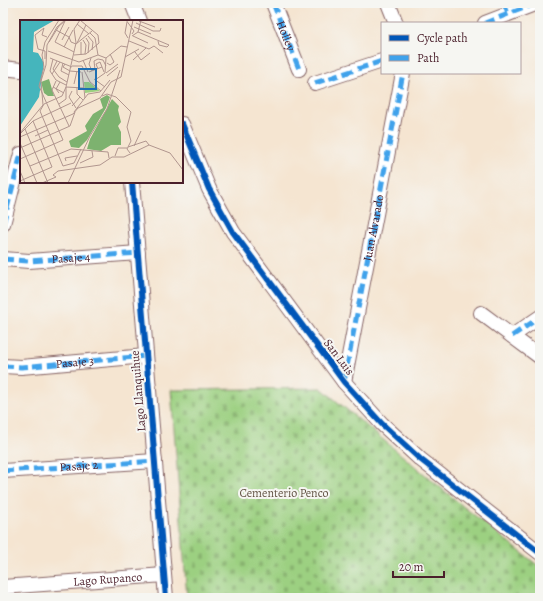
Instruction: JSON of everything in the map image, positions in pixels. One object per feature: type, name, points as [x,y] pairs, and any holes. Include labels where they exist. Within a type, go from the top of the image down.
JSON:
[{"type":"street","points":[[132,3],[140,20]]},
{"type":"street","name":"Holley","points":[[273,3],[299,69]]},
{"type":"street","points":[[388,3],[396,22]]},
{"type":"street","points":[[486,22],[506,8],[537,3]]},
{"type":"street","points":[[315,83],[381,61]]},
{"type":"street","points":[[3,68],[20,70]]},
{"type":"street","name":"Juan Alvarado","points":[[344,382],[403,74]]},
{"type":"street","name":"San Luis","points":[[183,126],[209,189],[233,232],[344,382],[382,424],[420,459],[540,553]]},
{"type":"street","points":[[3,224],[20,158]]},
{"type":"street","name":"Lago Llanquihue","points":[[132,183],[166,598]]},
{"type":"street","name":"Pasaje 4","points":[[3,259],[29,261],[138,253]]},
{"type":"street","points":[[481,313],[540,357]]},
{"type":"street","points":[[512,336],[540,317]]},
{"type":"street","name":"Pasaje 3","points":[[3,366],[21,367],[146,356]]},
{"type":"street","name":"Pasaje 2","points":[[3,471],[155,461]]},
{"type":"street","name":"Lago Rupanco","points":[[3,587],[164,575]]},
{"type":"green space","name":"Cementerio Penco","points":[[321,388],[464,507],[540,567],[540,598],[187,598],[171,390]]},
{"type":"marked path","points":[[273,3],[299,69]]},
{"type":"marked path","points":[[504,3],[508,14]]},
{"type":"marked path","points":[[488,22],[537,3]]},
{"type":"marked path","points":[[315,83],[381,61]]},
{"type":"marked path","points":[[344,382],[403,74]]},
{"type":"marked path","points":[[3,224],[20,158]]},
{"type":"marked path","points":[[3,259],[29,261],[138,253]]},
{"type":"marked path","points":[[512,336],[540,317]]},
{"type":"marked path","points":[[3,366],[21,367],[146,356]]},
{"type":"marked path","points":[[3,471],[155,461]]},
{"type":"cycle path","points":[[183,126],[209,189],[233,232],[344,382],[382,424],[420,459],[540,553]]},
{"type":"cycle path","points":[[132,183],[166,598]]}]
